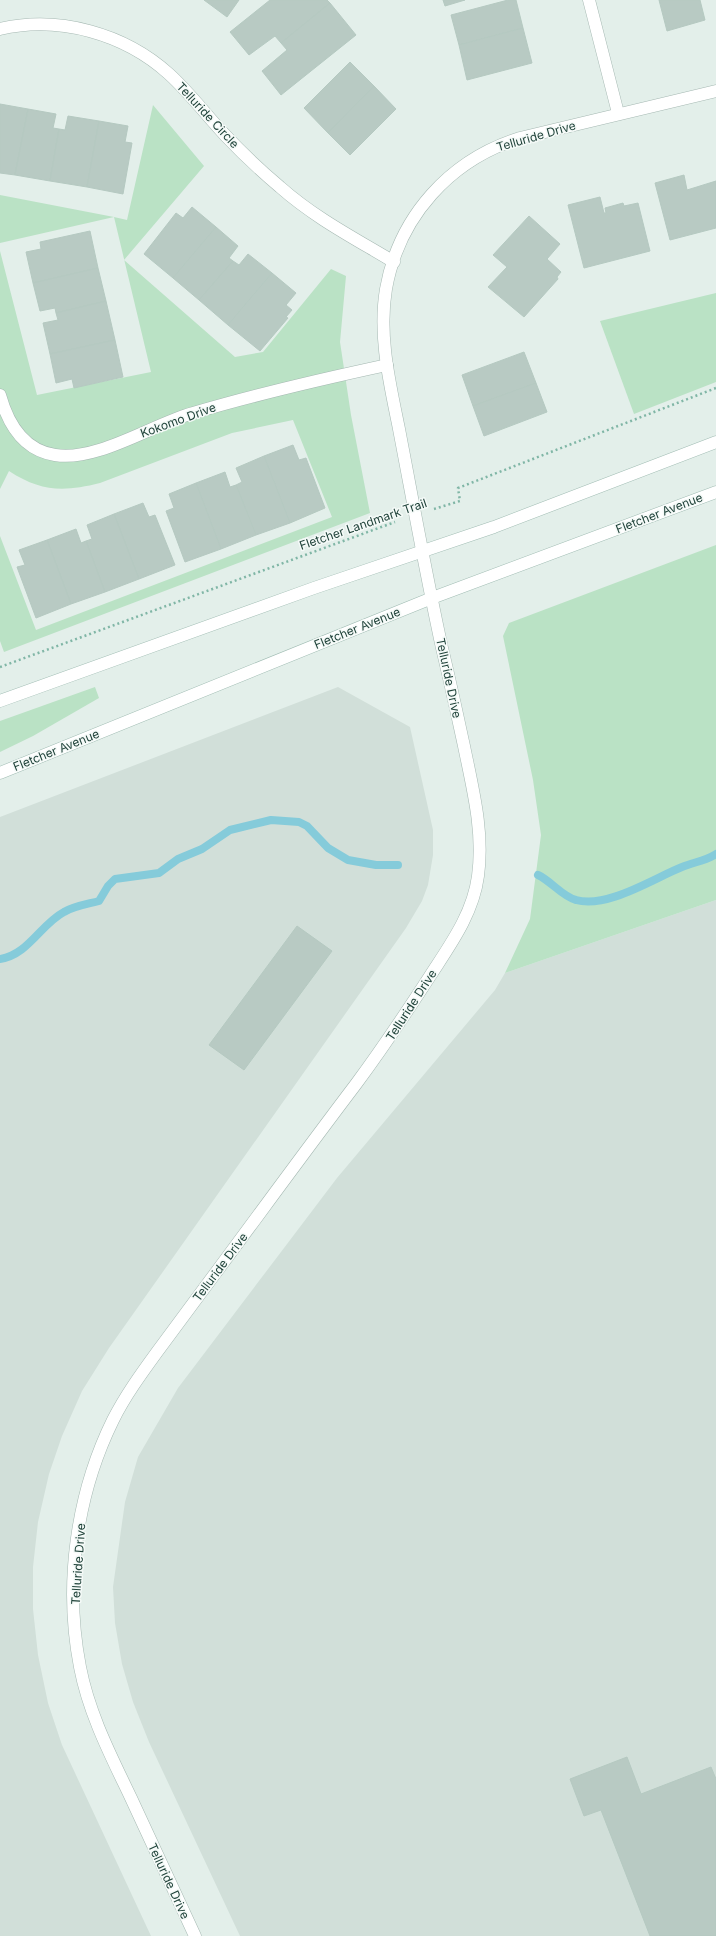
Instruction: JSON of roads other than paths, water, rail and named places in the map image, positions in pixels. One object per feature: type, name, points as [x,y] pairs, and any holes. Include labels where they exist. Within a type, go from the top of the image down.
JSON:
[{"type":"street","points":[[589,0],[618,113]]},
{"type":"street","name":"Telluride Circle","points":[[0,29],[23,25],[64,26],[105,36],[139,52],[169,74],[225,135],[291,196],[324,221],[394,262]]},
{"type":"street","name":"Telluride Drive","points":[[195,1936],[101,1735],[87,1693],[77,1646],[73,1592],[80,1525],[93,1469],[113,1420],[125,1399],[173,1330],[393,1034],[458,932],[472,900],[479,866],[479,825],[474,793],[432,598],[387,366],[385,303],[394,262],[409,228],[425,203],[442,182],[473,159],[490,149],[520,138],[618,113],[716,91]]},
{"type":"street","name":"Kokomo Drive","points":[[0,395],[9,421],[15,432],[28,444],[42,452],[71,456],[92,452],[191,413],[268,392],[387,366]]},
{"type":"street","points":[[0,701],[222,620],[494,527],[716,442]]},
{"type":"street","name":"Fletcher Avenue","points":[[0,772],[432,598],[716,492]]},
{"type":"waterway","points":[[0,959],[19,952],[48,924],[64,912],[99,901],[108,886],[115,879],[159,873],[178,859],[202,849],[230,830],[271,820],[299,822],[307,826],[328,848],[348,860],[376,865],[398,865]]},
{"type":"waterway","points":[[538,875],[566,896],[576,900],[588,902],[602,900],[630,891],[682,867],[716,854]]}]
